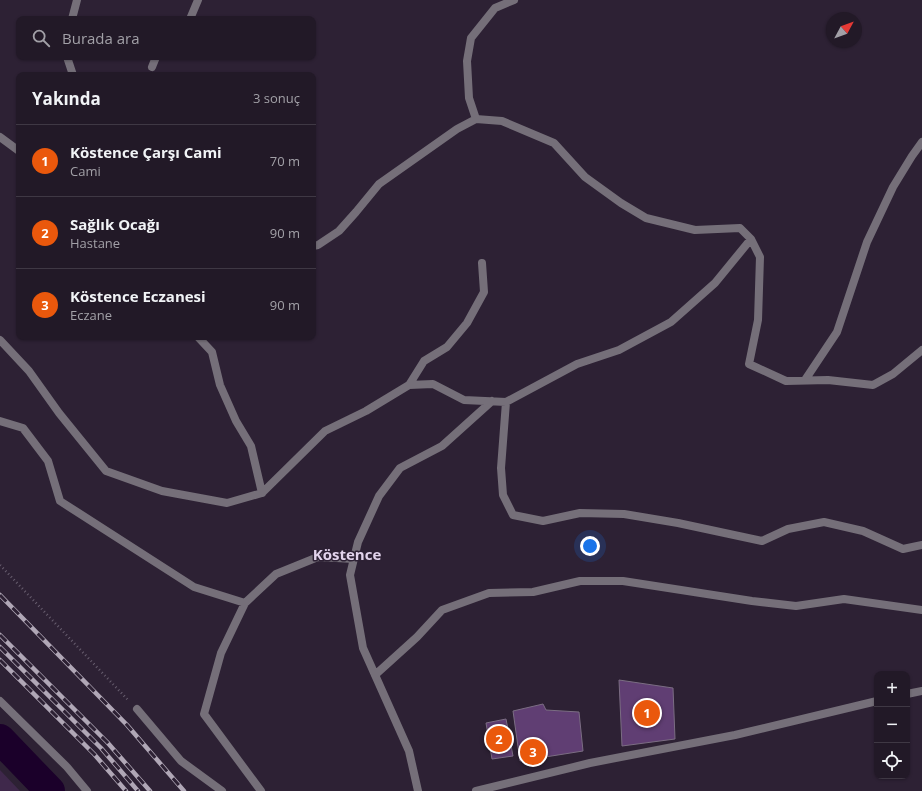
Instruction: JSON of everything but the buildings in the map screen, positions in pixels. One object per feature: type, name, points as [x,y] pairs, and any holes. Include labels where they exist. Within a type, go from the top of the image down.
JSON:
[{"type":"street","points":[[73,16],[77,0]]},
{"type":"street","points":[[191,16],[198,0]]},
{"type":"street","points":[[476,119],[469,98],[467,61],[471,38],[496,8],[514,0]]},
{"type":"street","points":[[68,60],[72,72]]},
{"type":"street","points":[[152,67],[155,60]]},
{"type":"street","points":[[316,245],[338,231],[379,184],[456,129],[476,119],[502,121],[554,143],[585,177],[621,203],[646,218],[695,230],[740,228],[751,238],[760,257],[760,286],[758,320],[749,364],[786,381],[828,380],[873,385],[893,374],[922,350]]},
{"type":"street","points":[[0,137],[16,149]]},
{"type":"street","points":[[805,380],[837,332],[867,242],[893,187],[922,142]]},
{"type":"street","points":[[409,385],[433,384],[464,400],[506,402],[577,364],[619,350],[671,322],[715,283],[751,238]]},
{"type":"street","points":[[0,340],[29,371],[59,413],[106,471],[162,491],[227,503],[262,493],[325,431],[366,411],[409,385],[424,362],[447,348],[467,323],[484,292],[482,263]]},
{"type":"street","points":[[201,340],[212,352],[220,385],[236,421],[251,446],[262,493]]},
{"type":"street","points":[[418,791],[409,751],[363,648],[350,574],[358,542],[379,496],[400,468],[442,446],[492,401]]},
{"type":"street","points":[[506,402],[501,468],[503,495],[513,515],[543,521],[580,513],[624,514],[678,523],[762,541],[788,529],[824,522],[862,531],[903,549],[922,546]]},
{"type":"street","points":[[0,422],[23,428],[48,460],[60,501],[194,587],[245,603]]},
{"type":"street","points":[[261,791],[204,714],[221,654],[245,603],[276,574],[318,557],[354,559]]},
{"type":"street","points":[[375,675],[417,637],[442,610],[490,593],[533,592],[580,581],[623,581],[752,601],[796,606],[844,599],[922,610]]},
{"type":"street","points":[[910,693],[922,691]]},
{"type":"street","points":[[0,701],[67,768],[86,791]]},
{"type":"street","points":[[476,791],[590,764],[735,735],[874,703]]},
{"type":"street","points":[[137,710],[181,761],[222,791]]},
{"type":"path","points":[[0,565],[137,710]]},
{"type":"shaded area","points":[[0,770],[20,791],[0,791]]},
{"type":"waterway","points":[[0,739],[50,791]]},
{"type":"railway","points":[[0,595],[127,725],[184,791]]},
{"type":"railway","points":[[0,635],[107,742],[150,791]]},
{"type":"railway","points":[[0,647],[101,748],[138,791]]},
{"type":"railway","points":[[0,660],[94,754],[126,791]]},
{"type":"place","name":"Köstence Çarşı Cami","points":[[647,713]]},
{"type":"place","name":"Sağlık Ocağı","points":[[499,739]]},
{"type":"place","name":"Köstence Eczanesi","points":[[533,752]]},
{"type":"district","name":"Köstence","points":[[347,554]]}]
